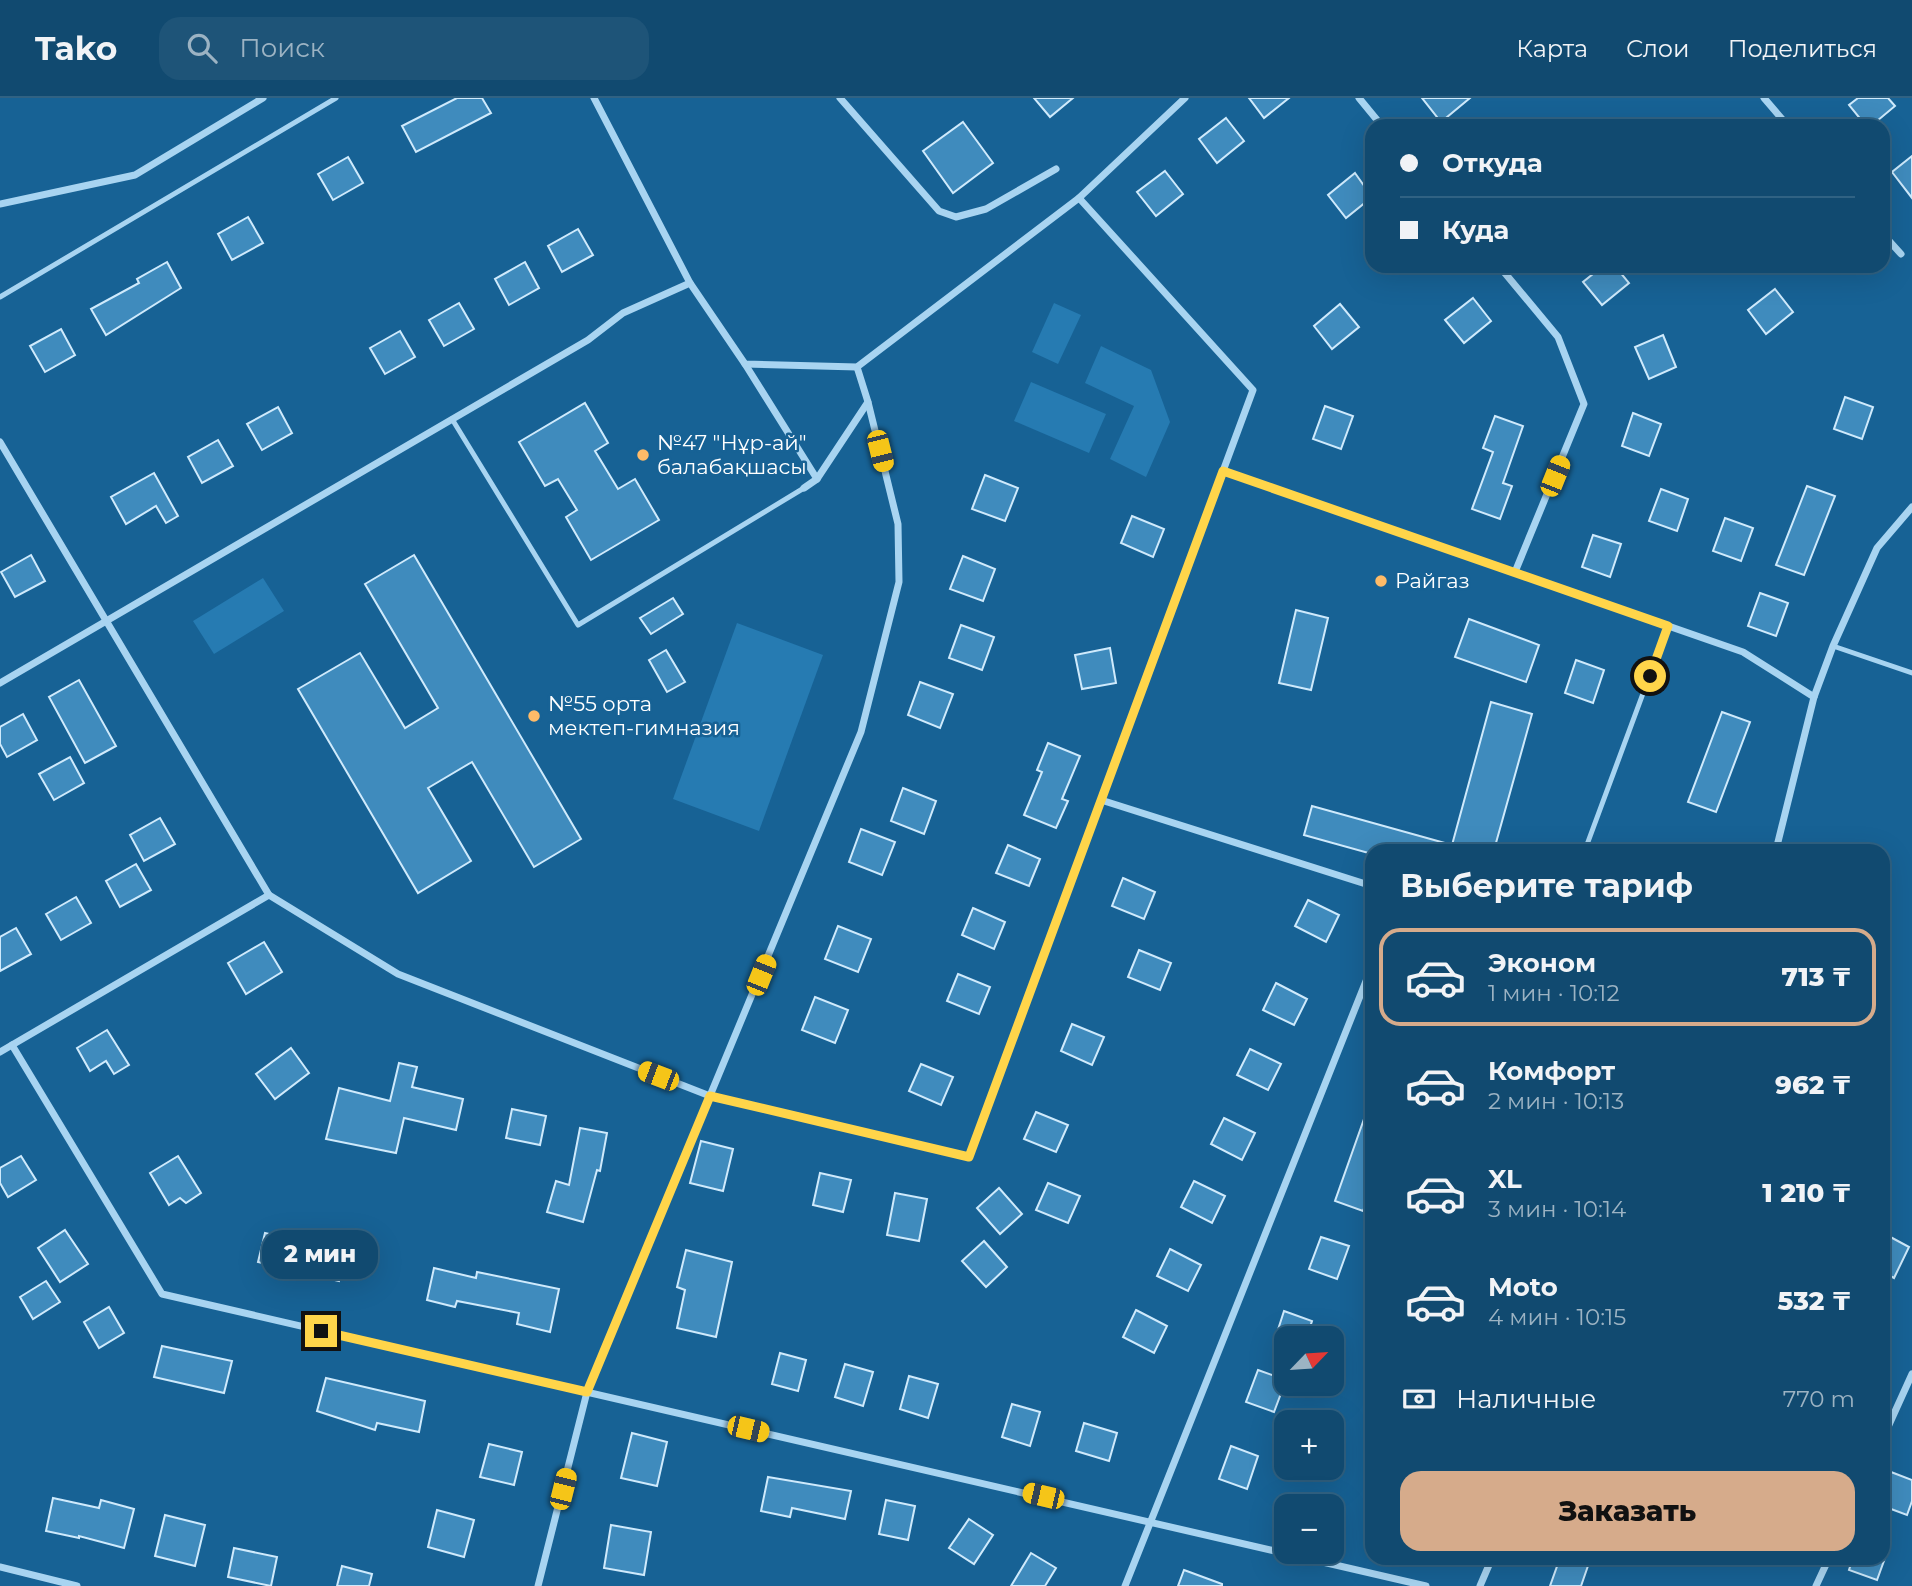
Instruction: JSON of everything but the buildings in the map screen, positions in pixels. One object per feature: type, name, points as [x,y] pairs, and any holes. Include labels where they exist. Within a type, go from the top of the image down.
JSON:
[{"type":"street","points":[[0,204],[135,175],[263,98]]},
{"type":"street","points":[[594,98],[690,283],[746,363],[817,479]]},
{"type":"street","points":[[840,98],[939,211],[956,217],[986,209],[1056,169]]},
{"type":"street","points":[[746,363],[857,367],[1079,198],[1185,98]]},
{"type":"street","points":[[1359,98],[1376,119]]},
{"type":"street","points":[[1764,98],[1782,119]]},
{"type":"street","points":[[0,442],[269,895],[398,974],[710,1096],[969,1157],[1253,390],[1079,198]]},
{"type":"street","points":[[1890,242],[1900,254]]},
{"type":"street","points":[[1505,273],[1558,337],[1584,404],[1514,572]]},
{"type":"street","points":[[0,683],[588,340],[623,313],[690,283]]},
{"type":"street","points":[[538,1586],[587,1392],[861,732],[899,582],[898,524],[857,367]]},
{"type":"street","points":[[804,488],[817,479],[868,402]]},
{"type":"street","points":[[1223,471],[1743,652],[1814,697]]},
{"type":"street","points":[[1777,844],[1814,697],[1833,646],[1877,548],[1912,507]]},
{"type":"street","points":[[1101,800],[1365,884]]},
{"type":"street","points":[[0,1052],[269,895]]},
{"type":"street","points":[[1125,1586],[1365,984]]},
{"type":"street","points":[[12,1045],[162,1294],[1426,1586]]},
{"type":"street","points":[[1890,1423],[1912,1374]]},
{"type":"street","points":[[1480,1586],[1489,1565]]},
{"type":"street","points":[[1816,1586],[1826,1565]]},
{"type":"street","points":[[0,1567],[77,1586]]},
{"type":"lane","points":[[0,297],[336,98]]},
{"type":"lane","points":[[452,419],[578,625],[804,488]]},
{"type":"lane","points":[[1587,844],[1668,626]]},
{"type":"lane","points":[[1833,646],[1912,673]]},
{"type":"shaded area","points":[[1054,303],[1081,315],[1058,364],[1032,352]]},
{"type":"shaded area","points":[[1101,346],[1151,370],[1170,422],[1146,477],[1110,459],[1134,406],[1085,383]]},
{"type":"shaded area","points":[[1031,382],[1106,414],[1089,453],[1014,421]]},
{"type":"shaded area","points":[[263,578],[284,611],[214,654],[193,621]]},
{"type":"shaded area","points":[[737,623],[823,655],[759,831],[673,799]]},
{"type":"place","name":"№47 \"Нұр-ай\" балабақшасы","points":[[643,455]]},
{"type":"place","name":"Райгаз","points":[[1381,581]]},
{"type":"place","name":"№55 орта мектеп-гимназия","points":[[534,716]]},
{"type":"route","points":[[321,1331],[587,1392],[710,1096],[969,1157],[1223,471],[1668,626],[1650,676]]}]
